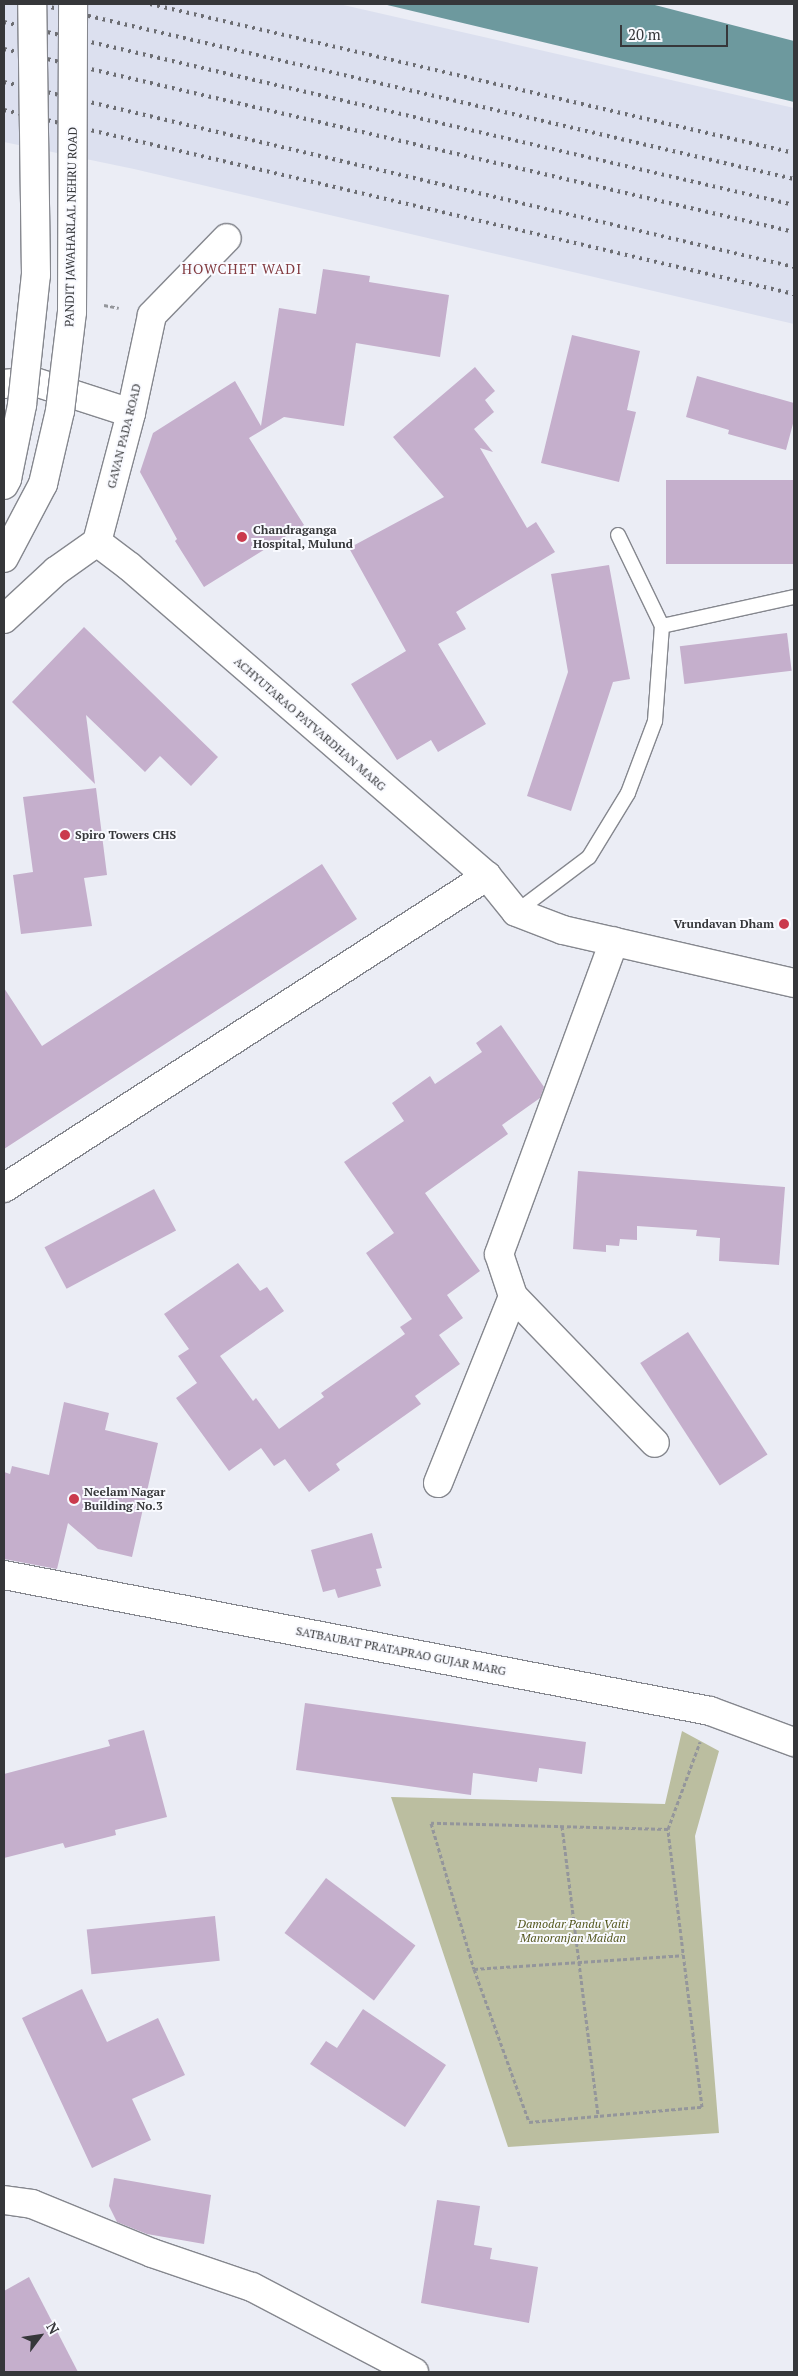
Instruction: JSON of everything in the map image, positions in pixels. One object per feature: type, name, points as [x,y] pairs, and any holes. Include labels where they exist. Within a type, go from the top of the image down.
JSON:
[{"type":"street","points":[[4,485],[7,479],[22,405],[36,275],[32,4]]},
{"type":"street","name":"PANDIT JAWAHARLAL NEHRU ROAD","points":[[4,558],[43,484],[62,401],[72,312],[73,4]]},
{"type":"street","name":"GAVAN PADA ROAD","points":[[97,542],[131,413],[152,315],[226,238]]},
{"type":"street","points":[[4,384],[32,381],[131,413]]},
{"type":"street","points":[[4,619],[56,571],[97,542]]},
{"type":"street","name":"ACHYUTARAO PATVARDHAN MARG","points":[[97,542],[130,568],[487,876],[516,912]]},
{"type":"street","points":[[4,1188],[487,876]]},
{"type":"street","points":[[516,912],[562,930],[794,983]]},
{"type":"street","points":[[614,942],[499,1254],[513,1296],[655,1443]]},
{"type":"street","points":[[438,1483],[513,1296]]},
{"type":"street","name":"SATBAUBAT PRATAPRAO GUJAR MARG","points":[[4,1575],[710,1711],[794,1742]]},
{"type":"street","points":[[4,2200],[32,2204],[152,2253],[252,2286],[414,2372]]},
{"type":"lane","points":[[516,912],[590,857],[628,793],[655,721],[662,626],[618,535]]},
{"type":"lane","points":[[662,626],[794,597]]},
{"type":"path","points":[[668,1829],[431,1822],[474,1970],[529,2122],[702,2106],[668,1829],[710,1711]]},
{"type":"path","points":[[562,1826],[598,2116]]},
{"type":"path","points":[[474,1970],[683,1955]]},
{"type":"shaded area","points":[[4,4],[339,4],[794,108],[794,324],[134,169],[4,142]]},
{"type":"green space","name":"Damodar Pandu Vaiti Manoranjan Maidan","points":[[682,1731],[719,1751],[695,1836],[719,2133],[508,2147],[391,1797],[665,1804]]},
{"type":"water","points":[[383,4],[651,4],[794,41],[794,102]]},
{"type":"building","points":[[323,269],[370,276],[369,282],[449,295],[440,357],[356,343],[344,426],[284,417],[249,438],[304,525],[204,587],[175,541],[177,539],[140,472],[153,433],[235,381],[261,426],[279,308],[316,314]]},
{"type":"building","points":[[572,335],[640,351],[627,410],[636,412],[619,482],[541,463]]},
{"type":"building","points":[[475,367],[495,391],[485,400],[494,412],[474,429],[493,452],[480,448],[527,528],[536,522],[555,552],[456,612],[466,629],[438,644],[486,724],[438,752],[431,740],[397,760],[351,684],[406,651],[349,548],[444,497],[393,437]]},
{"type":"building","points":[[697,376],[794,403],[794,420],[786,450],[728,434],[729,430],[686,417]]},
{"type":"building","points":[[666,480],[794,480],[794,564],[666,564]]},
{"type":"building","points":[[609,565],[630,679],[613,682],[571,811],[527,796],[568,672],[551,574]]},
{"type":"building","points":[[84,627],[218,757],[191,786],[160,756],[145,772],[86,715],[95,784],[12,702]]},
{"type":"building","points":[[787,633],[792,671],[684,684],[680,646]]},
{"type":"building","name":"Spiro Towers CHS","points":[[96,788],[107,875],[84,878],[92,926],[21,934],[13,875],[33,872],[23,797]]},
{"type":"building","points":[[322,864],[357,919],[4,1149],[4,988],[42,1046]]},
{"type":"building","points":[[501,1025],[544,1087],[540,1098],[502,1125],[508,1134],[425,1193],[480,1271],[447,1295],[463,1318],[439,1335],[460,1364],[415,1396],[421,1404],[336,1464],[340,1470],[309,1492],[285,1459],[274,1466],[261,1448],[229,1471],[176,1398],[197,1383],[178,1356],[189,1349],[164,1314],[238,1263],[260,1291],[267,1287],[284,1311],[220,1356],[253,1401],[256,1398],[279,1429],[324,1397],[321,1393],[405,1334],[400,1327],[412,1319],[366,1253],[394,1233],[344,1162],[404,1121],[392,1103],[430,1076],[435,1084],[482,1052],[476,1043]]},
{"type":"building","points":[[578,1171],[785,1187],[779,1265],[719,1261],[720,1238],[696,1236],[697,1230],[637,1226],[637,1240],[620,1239],[619,1246],[606,1245],[606,1252],[573,1249]]},
{"type":"building","points":[[154,1189],[176,1230],[67,1289],[45,1247]]},
{"type":"building","points":[[688,1332],[768,1454],[720,1485],[640,1363]]},
{"type":"building","name":"Neelam Nagar Building No.3","points":[[64,1402],[109,1413],[105,1430],[158,1443],[132,1557],[98,1549],[68,1523],[57,1569],[4,1559],[4,1472],[10,1474],[12,1466],[49,1475]]},
{"type":"building","points":[[372,1533],[382,1568],[376,1569],[381,1586],[338,1598],[335,1589],[323,1592],[311,1550]]},
{"type":"building","points":[[305,1703],[586,1742],[582,1774],[539,1768],[537,1782],[473,1773],[471,1795],[296,1770]]},
{"type":"building","points":[[144,1730],[167,1817],[115,1830],[116,1835],[65,1848],[63,1843],[4,1858],[4,1774],[110,1746],[108,1740]]},
{"type":"building","points":[[326,1878],[415,1945],[374,2001],[284,1933]]},
{"type":"building","points":[[215,1916],[220,1961],[91,1974],[87,1929]]},
{"type":"building","points":[[82,1989],[107,2042],[158,2018],[185,2075],[132,2099],[151,2140],[92,2168],[22,2018]]},
{"type":"building","points":[[363,2009],[446,2065],[405,2127],[310,2064],[326,2041],[337,2048]]},
{"type":"building","points":[[114,2178],[211,2195],[204,2244],[147,2234],[117,2222],[109,2206]]},
{"type":"building","points":[[437,2200],[480,2206],[474,2245],[492,2248],[490,2259],[538,2267],[529,2323],[421,2303]]},
{"type":"building","points":[[29,2277],[78,2372],[4,2372],[4,2291]]},
{"type":"railway","points":[[37,4],[794,179]]},
{"type":"railway","points":[[150,4],[794,153]]},
{"type":"railway","points":[[4,22],[794,205]]},
{"type":"railway","points":[[4,49],[794,232]]},
{"type":"railway","points":[[4,82],[794,267]]},
{"type":"railway","points":[[4,110],[794,294]]},
{"type":"place","name":"Chandraganga Hospital, Mulund","points":[[242,537]]},
{"type":"place","name":"Spiro Towers CHS","points":[[65,835]]},
{"type":"place","name":"Vrundavan Dham","points":[[784,924]]},
{"type":"place","name":"Neelam Nagar Building No.3","points":[[74,1499]]},
{"type":"district","name":"HOWCHET WADI","points":[[242,269]]}]
